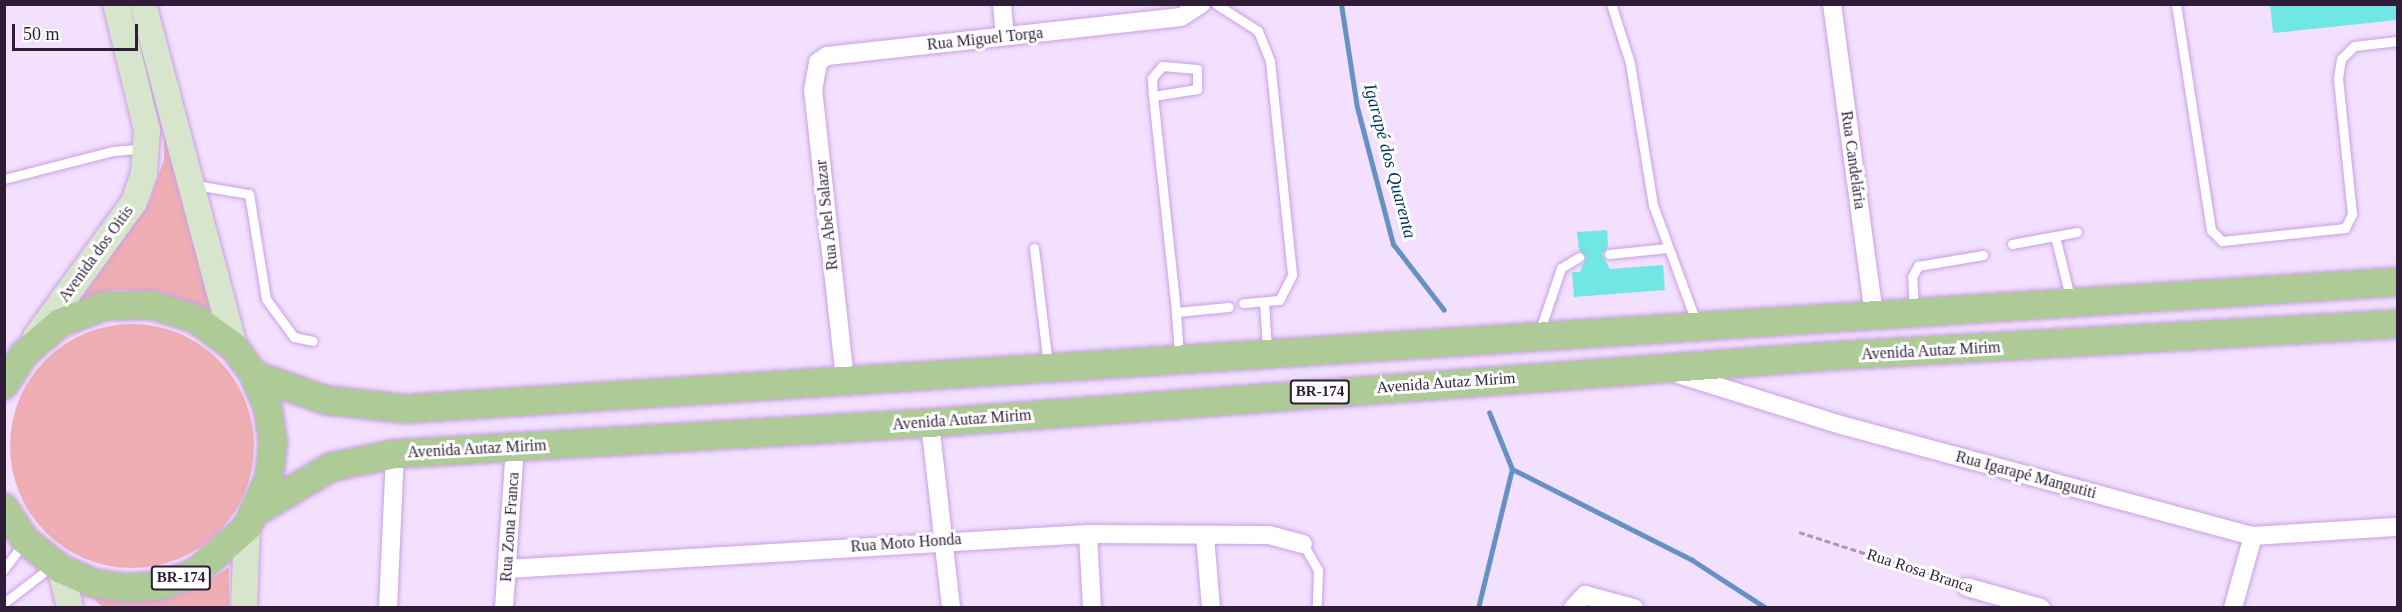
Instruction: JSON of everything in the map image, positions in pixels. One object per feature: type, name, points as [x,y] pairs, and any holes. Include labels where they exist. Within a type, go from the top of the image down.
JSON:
[{"type":"main road","name":"Avenida dos Oitis","points":[[24,354],[134,202],[147,148],[144,111],[116,4]]},
{"type":"main road","points":[[143,4],[195,185],[234,347]]},
{"type":"main road","points":[[254,375],[326,400],[383,409],[2397,282]]},
{"type":"main road","points":[[2248,291],[2256,334]]},
{"type":"main road","name":"BR-174","points":[[4,385],[24,354],[60,323],[104,306],[151,305],[196,319],[234,347],[254,375],[268,408],[273,442],[269,478],[252,519],[195,573],[162,585],[116,586],[57,567],[25,540],[4,508]]},
{"type":"main road","name":"Avenida Autaz Mirim","points":[[252,519],[331,467],[395,454],[930,423],[1245,397],[1661,368],[2397,324]]},
{"type":"main road","points":[[1245,397],[1255,354]]},
{"type":"main road","points":[[244,608],[252,519]]},
{"type":"main road","points":[[57,567],[70,608]]},
{"type":"street","points":[[1002,4],[1005,36]]},
{"type":"street","name":"Rua Miguel Torga","points":[[827,56],[1005,36],[1142,13],[1180,17],[1201,4]]},
{"type":"street","name":"Rua Candelária","points":[[1832,4],[1874,316]]},
{"type":"street","name":"Rua Abel Salazar","points":[[827,56],[814,70],[812,81],[846,379]]},
{"type":"street","name":"Rua Igarapé Mangutiti","points":[[1661,368],[1841,425],[2253,536],[2397,527]]},
{"type":"street","points":[[930,423],[951,608]]},
{"type":"street","name":"Rua Zona Franca","points":[[504,608],[515,447]]},
{"type":"street","points":[[388,608],[395,454]]},
{"type":"street","points":[[1089,534],[1092,608]]},
{"type":"street","name":"Rua Moto Honda","points":[[507,569],[944,540],[1089,534],[1269,535],[1303,544]]},
{"type":"street","points":[[1205,536],[1211,608]]},
{"type":"street","points":[[2233,608],[2253,536]]},
{"type":"street","name":"Rua Rosa Branca","points":[[1966,587],[2041,608]]},
{"type":"street","points":[[1573,608],[1585,595],[1634,608]]},
{"type":"lane","points":[[1216,4],[1258,31],[1273,81],[1292,275],[1279,300],[1244,303]]},
{"type":"lane","points":[[1611,4],[1630,63],[1653,206],[1698,327]]},
{"type":"lane","points":[[2176,4],[2211,230],[2222,241],[2345,228],[2352,214],[2338,78],[2341,59],[2354,46],[2397,41]]},
{"type":"lane","points":[[1153,96],[1197,89],[1197,69],[1190,65],[1154,69],[1153,96],[1179,359]]},
{"type":"lane","points":[[4,179],[114,151],[147,148]]},
{"type":"lane","points":[[195,185],[249,194],[266,299],[294,337],[313,341]]},
{"type":"lane","points":[[2012,244],[2077,232]]},
{"type":"lane","points":[[2055,236],[2071,303]]},
{"type":"lane","points":[[1034,248],[1048,367]]},
{"type":"lane","points":[[1609,254],[1668,248]]},
{"type":"lane","points":[[1914,314],[1912,277],[1918,266],[1983,255]]},
{"type":"lane","points":[[1538,337],[1561,268],[1579,256]]},
{"type":"lane","points":[[1255,354],[1264,302]]},
{"type":"lane","points":[[1176,312],[1229,307]]},
{"type":"lane","points":[[4,569],[25,540]]},
{"type":"lane","points":[[1303,544],[1318,570],[1317,608]]},
{"type":"lane","points":[[4,603],[57,567]]},
{"type":"path","name":"Rua Rosa Branca","points":[[1799,532],[1966,587]]},
{"type":"shaded area","points":[[164,130],[212,312],[152,291],[116,290],[81,298],[150,201],[164,159]]},
{"type":"shaded area","points":[[120,324],[144,324],[168,329],[190,338],[219,359],[234,378],[245,399],[252,422],[254,446],[252,470],[245,493],[234,514],[219,533],[190,554],[168,563],[144,568],[120,568],[96,563],[74,554],[54,541],[37,524],[24,504],[15,482],[10,458],[10,434],[15,410],[24,388],[37,368],[54,351],[74,338],[96,329]]},
{"type":"shaded area","points":[[229,567],[229,607],[102,607],[93,598],[129,602],[165,599],[199,587]]},
{"type":"building","points":[[2270,4],[2397,4],[2397,20],[2273,33]]},
{"type":"building","points":[[1607,230],[1608,247],[1602,254],[1610,269],[1663,265],[1665,290],[1574,297],[1572,272],[1580,272],[1586,257],[1579,250],[1577,232]]},
{"type":"waterway","name":"Igarapé dos Quarenta","points":[[1341,4],[1357,107],[1393,244],[1444,310]]},
{"type":"waterway","name":"Igarapé dos Quarenta","points":[[1478,608],[1512,469],[1489,412]]},
{"type":"waterway","points":[[1512,469],[1692,560],[1766,608]]}]
